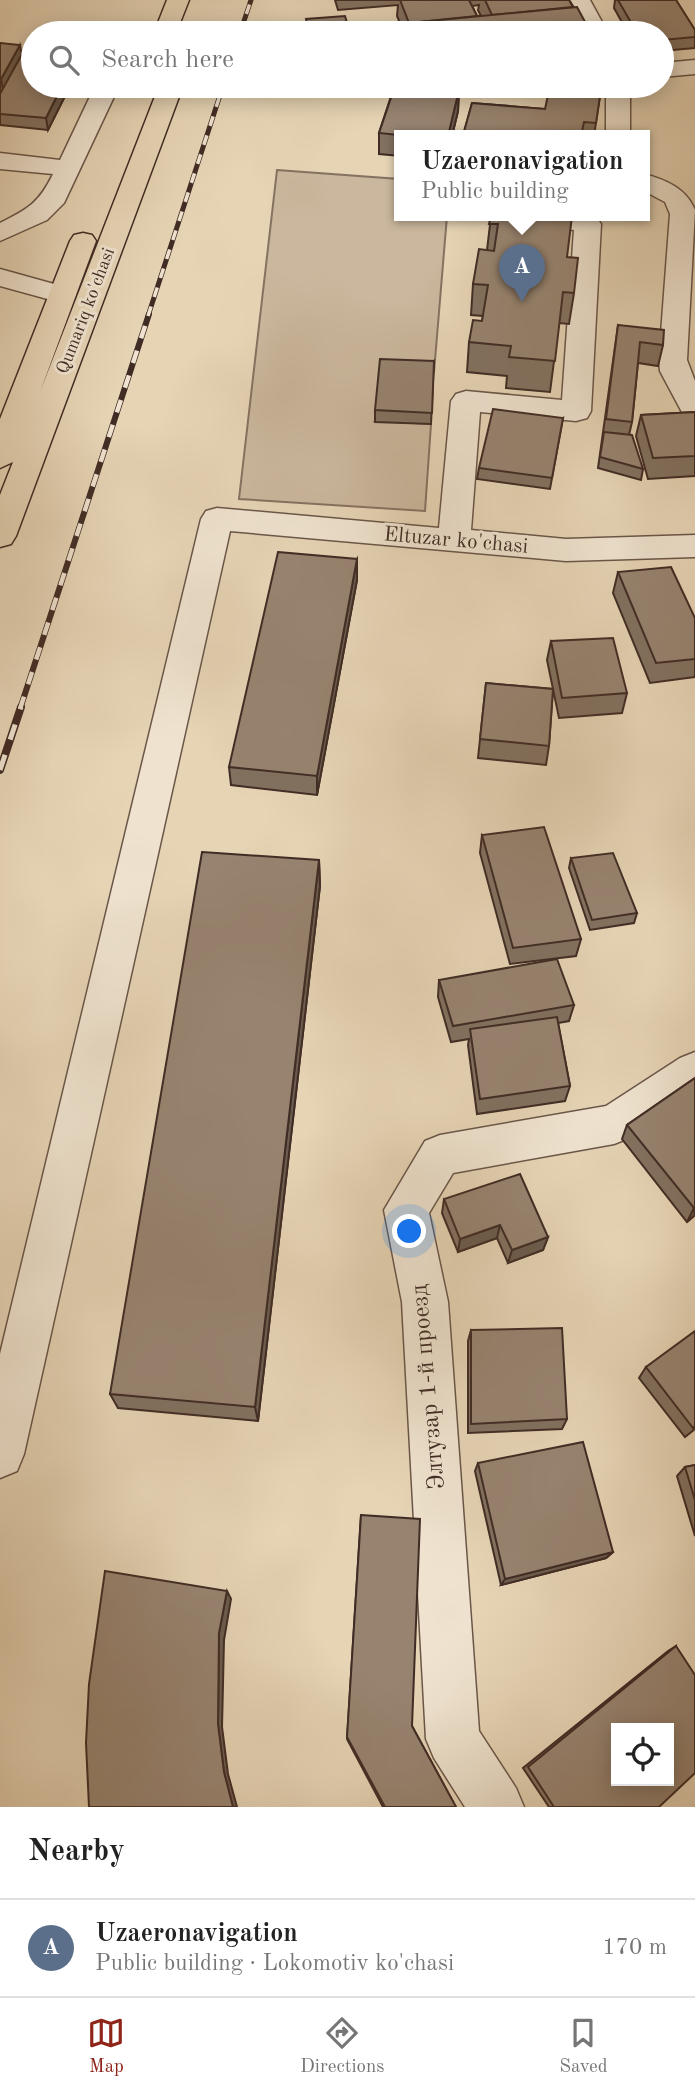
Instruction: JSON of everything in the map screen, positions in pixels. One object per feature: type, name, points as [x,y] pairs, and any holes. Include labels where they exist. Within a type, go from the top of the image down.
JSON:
[{"type":"main road","points":[[170,21],[178,0]]},
{"type":"main road","points":[[119,151],[139,98]]},
{"type":"main road","name":"Qumariq ko'chasi","points":[[0,536],[166,98]]},
{"type":"main road","name":"Qumariq ko'chasi","points":[[0,458],[93,215]]},
{"type":"street","points":[[579,0],[590,21]]},
{"type":"street","points":[[674,69],[695,67]]},
{"type":"street","points":[[0,233],[38,214],[55,197],[101,98]]},
{"type":"street","points":[[618,98],[618,130]]},
{"type":"street","points":[[0,161],[68,168]]},
{"type":"street","points":[[650,182],[695,180]]},
{"type":"street","points":[[650,184],[674,195],[681,203],[683,214],[673,360],[675,371],[695,410]]},
{"type":"street","points":[[454,541],[467,401],[576,411],[588,225],[555,221]]},
{"type":"street","points":[[0,276],[62,295]]},
{"type":"street","name":"Eltuzar ko'chasi","points":[[0,1454],[217,520],[566,550],[695,546]]},
{"type":"street","name":"Элтузар 1-й проезд","points":[[497,1807],[453,1739],[425,1302],[407,1210],[440,1155],[614,1124],[695,1070]]},
{"type":"shaded area","points":[[277,170],[394,179],[394,221],[447,221],[434,372],[375,421],[431,424],[425,511],[239,499]]},
{"type":"building","points":[[400,0],[469,0],[477,16],[428,21],[408,21]]},
{"type":"building","points":[[485,0],[569,0],[573,7],[492,15]]},
{"type":"building","points":[[618,0],[676,0],[695,30],[695,37],[674,39],[674,21],[630,21]]},
{"type":"building","points":[[577,7],[585,21],[430,21]]},
{"type":"building","points":[[345,16],[346,21],[306,21]]},
{"type":"building","points":[[0,43],[20,45],[1,79],[0,79]]},
{"type":"building","points":[[21,56],[21,98],[56,98],[46,118],[0,114],[0,94]]},
{"type":"building","points":[[391,98],[457,98],[449,130],[394,130],[394,135],[379,133]]},
{"type":"building","points":[[547,98],[600,98],[596,123],[584,122],[582,130],[464,130],[472,103],[545,109]]},
{"type":"building","points":[[490,221],[571,221],[567,257],[578,258],[574,293],[563,292],[555,361],[509,357],[511,346],[469,342],[473,320],[482,321],[488,285],[473,284],[479,249],[494,251],[498,224],[489,224]]},
{"type":"building","points":[[618,325],[664,330],[663,345],[640,342],[632,422],[606,419]]},
{"type":"building","points":[[380,359],[434,361],[432,413],[375,410]]},
{"type":"building","points":[[493,409],[563,418],[552,478],[479,468]]},
{"type":"building","points":[[695,412],[695,456],[653,458],[641,415]]},
{"type":"building","points":[[604,432],[632,435],[643,469],[600,457]]},
{"type":"building","points":[[278,552],[357,559],[317,776],[229,767]]},
{"type":"building","points":[[671,567],[695,618],[695,659],[656,663],[618,572]]},
{"type":"building","points":[[613,638],[627,693],[562,698],[551,641]]},
{"type":"building","points":[[486,683],[553,689],[549,746],[480,739]]},
{"type":"building","points":[[544,827],[581,939],[513,948],[482,835]]},
{"type":"building","points":[[202,852],[319,860],[255,1407],[110,1394]]},
{"type":"building","points":[[613,853],[637,913],[592,920],[571,858]]},
{"type":"building","points":[[557,959],[574,1005],[453,1026],[439,980]]},
{"type":"building","points":[[557,1017],[570,1086],[480,1099],[470,1029]]},
{"type":"building","points":[[695,1078],[695,1208],[694,1208],[627,1125]]},
{"type":"building","points":[[520,1174],[548,1237],[512,1250],[500,1225],[460,1239],[444,1199]]},
{"type":"building","points":[[562,1328],[567,1419],[471,1424],[471,1330]]},
{"type":"building","points":[[695,1331],[695,1426],[693,1428],[646,1367]]},
{"type":"building","points":[[583,1442],[613,1552],[505,1579],[478,1463]]},
{"type":"building","points":[[695,1465],[695,1500],[685,1467]]},
{"type":"building","points":[[361,1515],[420,1519],[412,1726],[456,1807],[385,1807],[347,1737]]},
{"type":"building","points":[[105,1571],[227,1591],[219,1633],[218,1724],[224,1772],[233,1807],[89,1807],[86,1743],[89,1684]]},
{"type":"building","points":[[676,1646],[695,1675],[695,1773],[659,1807],[554,1807],[528,1767]]},
{"type":"railway","points":[[244,21],[251,0]]},
{"type":"railway","points":[[148,316],[219,98]]},
{"type":"railway","points":[[20,709],[149,314]]},
{"type":"railway","points":[[0,770],[21,707]]},
{"type":"place","name":"Uzaeronavigation","points":[[522,302]]}]
